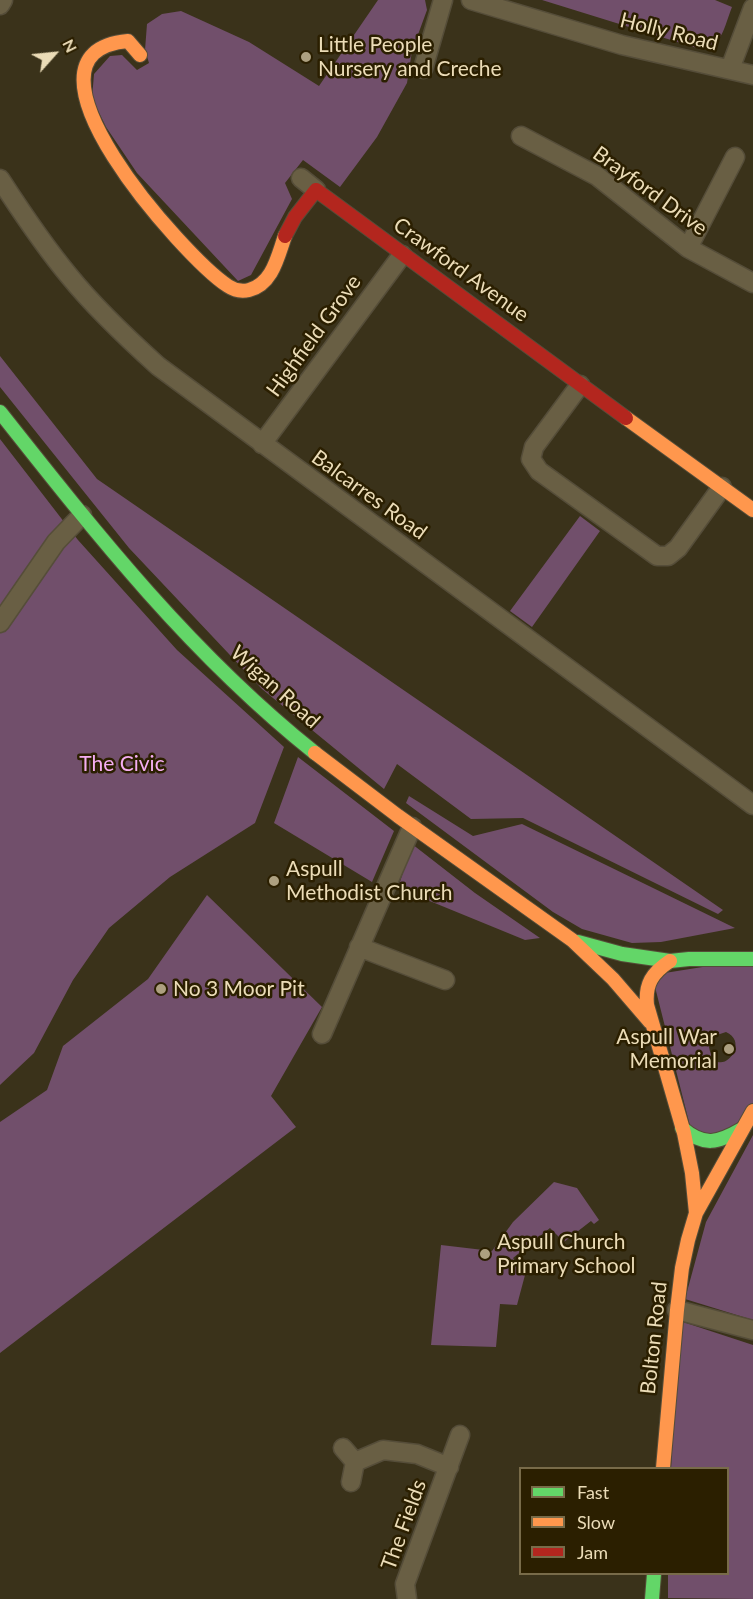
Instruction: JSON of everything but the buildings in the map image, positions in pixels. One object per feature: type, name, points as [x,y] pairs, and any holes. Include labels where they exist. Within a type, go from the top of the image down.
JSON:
[{"type":"main road","points":[[140,55],[133,36],[98,48],[89,60],[82,76],[87,110],[120,169],[147,204],[189,251],[218,277],[236,290],[250,290],[262,284],[273,268],[289,228],[316,190]]},
{"type":"main road","name":"Crawford Avenue","points":[[316,190],[753,510]]},
{"type":"main road","name":"Wigan Road","points":[[0,412],[82,515],[162,608],[228,677],[267,713],[412,827],[572,940],[623,988],[650,1022]]},
{"type":"main road","name":"Wigan Road","points":[[572,940],[622,954],[670,961],[689,958],[753,958]]},
{"type":"main road","points":[[650,1022],[646,1003],[647,984],[652,975],[670,961]]},
{"type":"main road","name":"Bolton Road","points":[[650,1022],[661,1050],[682,1128],[695,1184],[696,1213]]},
{"type":"main road","name":"Bolton Road","points":[[663,1467],[682,1268],[696,1213],[753,1111]]},
{"type":"main road","points":[[682,1128],[693,1138],[703,1142],[728,1137],[742,1128]]},
{"type":"main road","points":[[652,1599],[654,1575]]},
{"type":"street","points":[[0,5],[3,0]]},
{"type":"street","points":[[423,69],[443,0]]},
{"type":"street","name":"Holly Road","points":[[471,0],[622,45],[753,75]]},
{"type":"street","points":[[730,69],[753,8]]},
{"type":"street","name":"Brayford Drive","points":[[521,136],[597,176],[688,248],[753,283]]},
{"type":"street","points":[[688,248],[735,156]]},
{"type":"street","name":"Crawford Avenue","points":[[301,178],[316,190]]},
{"type":"street","name":"Balcarres Road","points":[[0,179],[33,229],[71,278],[158,366],[753,805]]},
{"type":"street","name":"Highfield Grove","points":[[262,444],[402,255]]},
{"type":"street","points":[[580,385],[534,447],[531,459],[539,471],[657,556],[668,556],[678,548],[722,487]]},
{"type":"street","points":[[0,623],[57,542],[82,515]]},
{"type":"street","points":[[322,1034],[412,827]]},
{"type":"street","points":[[359,947],[445,980]]},
{"type":"street","points":[[677,1310],[753,1330]]},
{"type":"street","name":"The Fields","points":[[407,1599],[405,1584],[460,1435]]},
{"type":"street","name":"The Fields","points":[[351,1482],[349,1455],[383,1450],[417,1454],[449,1467]]},
{"type":"green space","points":[[378,0],[425,0],[427,10],[412,51],[407,83],[377,137],[340,187],[303,160],[285,183],[292,199],[251,275],[238,281],[137,173],[106,127],[92,98],[94,74],[110,56],[122,55],[137,70],[149,63],[145,50],[147,24],[162,14],[181,11],[249,42],[319,86]]},
{"type":"green space","points":[[542,0],[715,0],[732,7],[718,40],[700,49]]},
{"type":"green space","points":[[0,356],[97,479],[723,910],[718,914],[523,818],[471,819],[397,764],[384,789],[262,689],[129,548],[0,387]]},
{"type":"green space","name":"The Civic","points":[[0,439],[78,540],[177,650],[284,747],[255,823],[170,877],[109,928],[73,980],[34,1053],[0,1085]]},
{"type":"green space","points":[[580,516],[600,531],[532,627],[510,611]]},
{"type":"green space","points":[[298,757],[394,831],[372,882],[274,823]]},
{"type":"green space","points":[[409,796],[473,836],[522,824],[735,928],[661,942],[632,943],[582,929],[553,912],[406,803]]},
{"type":"green space","points":[[412,844],[475,893],[540,938],[525,940],[398,888]]},
{"type":"green space","points":[[207,895],[322,1007],[271,1096],[296,1127],[0,1353],[0,1122],[47,1090],[63,1046],[148,979]]},
{"type":"green space","points":[[753,959],[753,1111],[742,1129],[693,1138],[652,975]],"holes":[[[726,1032],[733,1038],[736,1045],[734,1052],[724,1062],[718,1062],[709,1047],[714,1036]]]},
{"type":"green space","points":[[753,1135],[753,1320],[685,1299],[706,1222]]},
{"type":"green space","points":[[554,1182],[577,1188],[599,1220],[594,1224],[591,1221],[564,1242],[550,1228],[513,1258],[525,1275],[517,1305],[500,1304],[496,1347],[431,1345],[441,1245],[492,1251],[513,1222]]},
{"type":"green space","points":[[680,1321],[753,1345],[753,1599],[668,1598],[668,1575],[729,1575],[729,1467],[671,1467]]},
{"type":"traffic: fast","points":[[0,412],[73,504],[148,592],[227,675],[315,753]]},
{"type":"traffic: fast","points":[[578,942],[622,954],[670,961],[753,959]]},
{"type":"traffic: fast","points":[[682,1128],[697,1138],[711,1141],[742,1129]]},
{"type":"traffic: fast","points":[[652,1599],[654,1575]]},
{"type":"traffic: slow","points":[[140,55],[128,41],[94,54],[84,80],[92,116],[114,157],[144,199],[206,268],[233,289],[249,290],[264,282],[277,260],[285,236]]},
{"type":"traffic: slow","points":[[626,418],[753,510]]},
{"type":"traffic: slow","points":[[315,753],[398,816],[572,940],[613,979],[650,1022]]},
{"type":"traffic: slow","points":[[670,961],[651,980],[647,991],[647,1005],[684,1133],[692,1173],[696,1213]]},
{"type":"traffic: slow","points":[[663,1467],[677,1310],[688,1240],[696,1213],[753,1111]]},
{"type":"traffic: jam","points":[[285,236],[295,217],[316,190],[626,418]]},
{"type":"place","name":"Little People Nursery and Creche","points":[[306,57]]},
{"type":"place","name":"Aspull Methodist Church","points":[[274,881]]},
{"type":"place","name":"No 3 Moor Pit","points":[[161,989]]},
{"type":"place","name":"Aspull War Memorial","points":[[729,1049]]},
{"type":"place","name":"Aspull Church Primary School","points":[[485,1254]]}]
